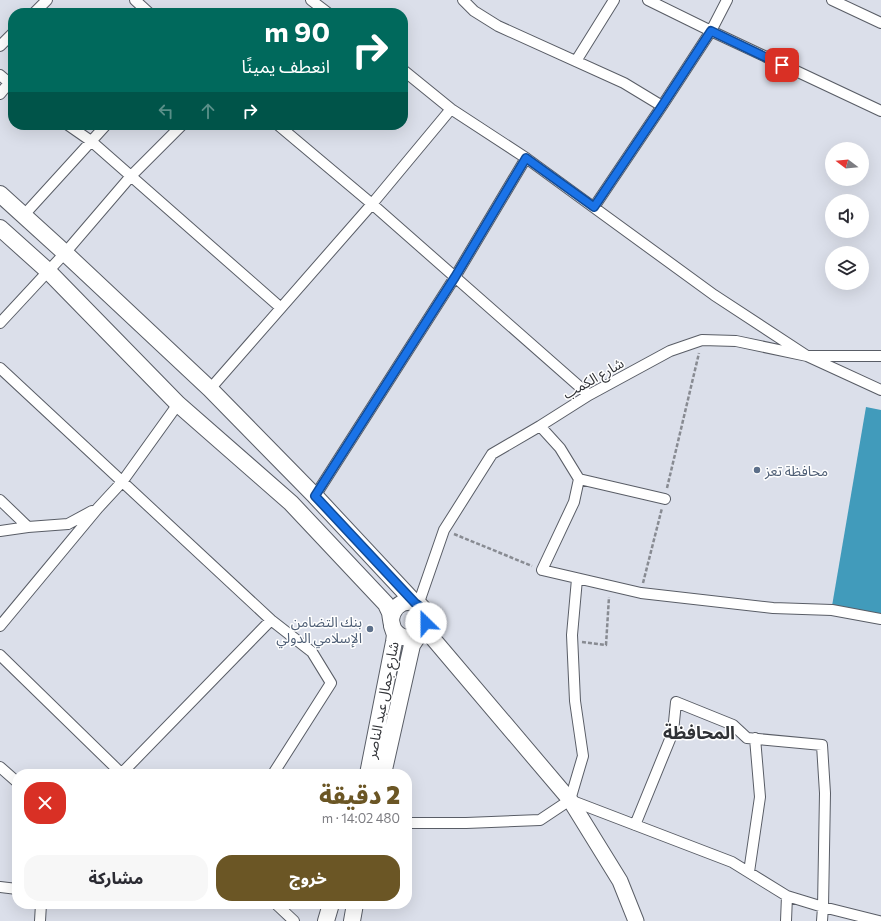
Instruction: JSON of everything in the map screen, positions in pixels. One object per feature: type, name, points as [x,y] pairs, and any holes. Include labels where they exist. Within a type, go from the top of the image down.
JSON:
[{"type":"main road","points":[[0,194],[210,388],[315,496],[424,611],[426,623],[422,631],[416,636],[410,638],[399,635],[391,623],[386,604],[291,502],[178,404],[48,271],[0,228]]},
{"type":"main road","points":[[391,623],[394,609],[398,605],[409,602],[417,604]]},
{"type":"main road","name":"شارع جمال عبد الناصر","points":[[369,769],[394,642],[395,635],[391,623]]},
{"type":"main road","points":[[422,631],[570,800],[620,881],[636,921]]},
{"type":"main road","name":"شارع جمال عبد الناصر","points":[[384,769],[412,645],[422,631]]},
{"type":"main road","points":[[326,921],[330,909]]},
{"type":"main road","points":[[352,921],[354,909]]},
{"type":"street","points":[[39,8],[47,0]]},
{"type":"street","points":[[135,0],[144,8]]},
{"type":"street","points":[[310,0],[321,8]]},
{"type":"street","points":[[463,0],[474,11],[498,26],[624,83],[662,106]]},
{"type":"street","points":[[576,61],[614,0]]},
{"type":"street","points":[[648,0],[881,111]]},
{"type":"street","points":[[594,207],[711,31],[727,0]]},
{"type":"street","points":[[832,0],[881,23]]},
{"type":"street","points":[[0,46],[8,38]]},
{"type":"street","points":[[408,74],[451,109],[526,158],[714,295],[807,356],[881,390]]},
{"type":"street","points":[[0,75],[8,82]]},
{"type":"street","points":[[0,94],[8,87]]},
{"type":"street","points":[[210,388],[372,204],[451,109]]},
{"type":"street","points":[[75,130],[91,141],[281,308]]},
{"type":"street","points":[[24,215],[101,130]]},
{"type":"street","points":[[0,323],[65,253],[131,176],[177,130]]},
{"type":"street","points":[[284,130],[372,204],[589,395]]},
{"type":"street","points":[[315,496],[455,277],[526,158]]},
{"type":"street","name":"شارع الكمب","points":[[417,604],[444,530],[492,454],[589,395],[670,351],[702,340],[736,341],[807,356],[881,356]]},
{"type":"street","points":[[0,368],[271,620],[312,652],[331,683],[276,769]]},
{"type":"street","points":[[0,626],[98,508],[122,482],[178,404]]},
{"type":"street","points":[[540,426],[560,448],[578,479],[574,502],[542,570],[641,593],[773,608],[832,610],[881,619]]},
{"type":"street","points":[[578,479],[665,499]]},
{"type":"street","points":[[0,500],[28,527]]},
{"type":"street","points":[[0,531],[68,524],[98,508]]},
{"type":"street","points":[[412,823],[466,823],[540,820],[570,800],[583,756],[575,701],[572,641],[577,579]]},
{"type":"street","points":[[126,769],[271,620]]},
{"type":"street","points":[[0,655],[116,769]]},
{"type":"street","points":[[635,825],[673,732],[676,702],[733,726],[747,738],[822,745],[825,793],[822,921]]},
{"type":"street","points":[[749,872],[760,797],[755,738]]},
{"type":"street","points":[[0,767],[12,778]]},
{"type":"street","points":[[570,800],[732,862],[787,896],[879,921]]},
{"type":"street","points":[[0,887],[12,888]]},
{"type":"street","points":[[786,921],[787,896]]},
{"type":"street","points":[[40,921],[41,909]]},
{"type":"street","points":[[281,909],[294,921]]},
{"type":"path","points":[[641,593],[665,499],[702,340]]},
{"type":"path","points":[[444,530],[542,570]]},
{"type":"path","points":[[572,641],[606,645],[610,586]]},
{"type":"water","points":[[866,407],[881,410],[881,614],[832,606]]},
{"type":"place","name":"محافظة تعز","points":[[757,470]]},
{"type":"place","name":"بنك التضامن الإسلامي الدولي","points":[[370,629]]},
{"type":"district","name":"المحافظة","points":[[699,732]]},
{"type":"route","points":[[426,623],[426,616],[420,606],[415,603],[315,496],[455,277],[526,158],[594,207],[711,31],[782,65]]}]
